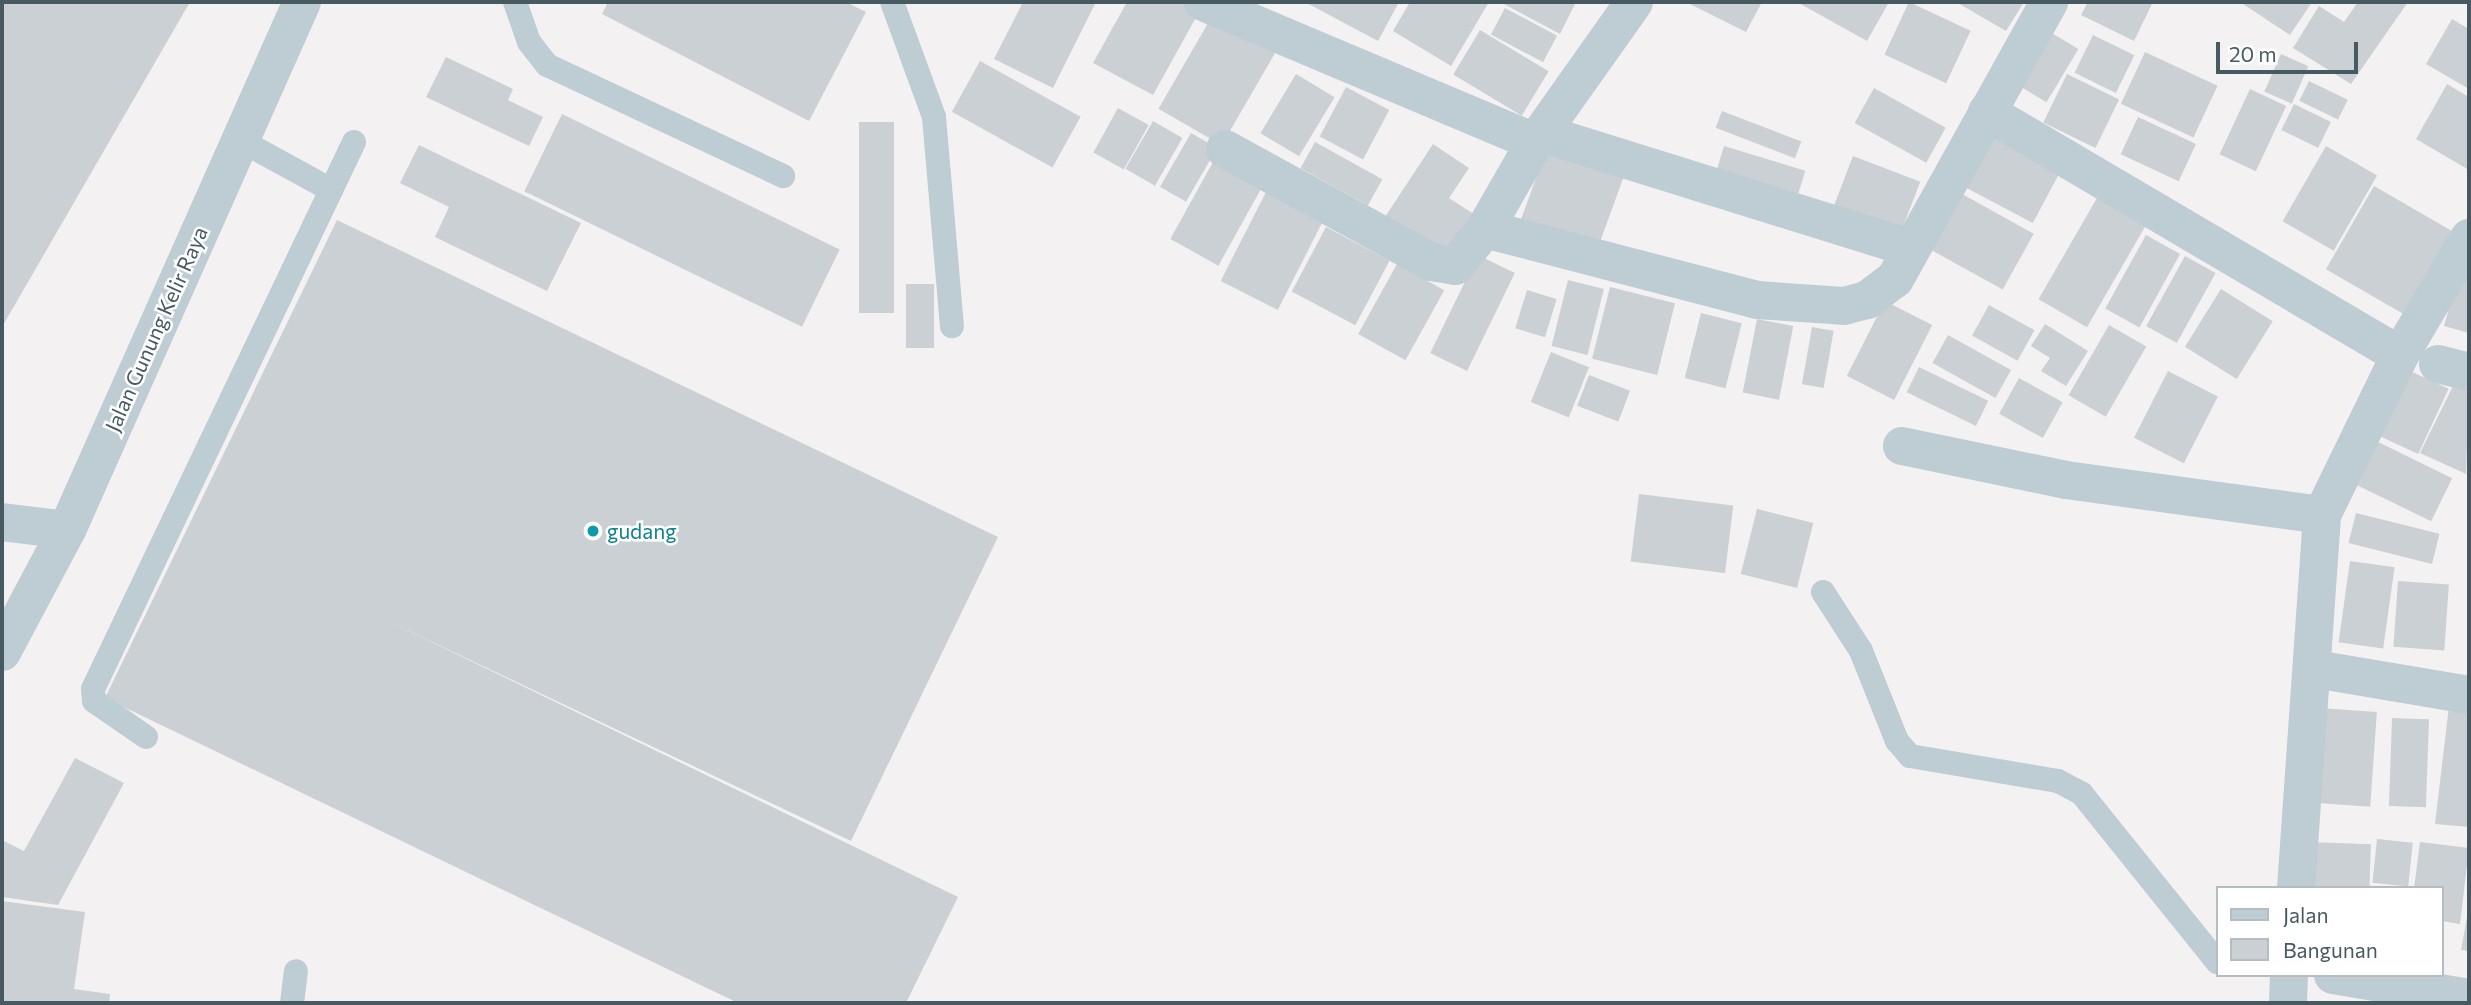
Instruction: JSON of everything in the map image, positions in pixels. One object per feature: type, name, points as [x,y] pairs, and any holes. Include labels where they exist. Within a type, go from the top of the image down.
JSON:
[{"type":"street","name":"Jalan Gunung Kelir Raya","points":[[2,652],[66,530],[302,2]]},
{"type":"street","points":[[1203,2],[1540,138],[1911,247]]},
{"type":"street","points":[[1225,149],[1440,265],[1462,260],[1485,229],[1540,138],[1634,2]]},
{"type":"street","points":[[1485,229],[1757,300],[1844,306],[1881,294],[1939,201],[2049,2]]},
{"type":"street","points":[[1987,112],[2400,355]]},
{"type":"street","points":[[2296,886],[2315,668],[2322,515],[2400,355],[2469,238]]},
{"type":"street","points":[[1902,446],[2066,480],[2322,515]]},
{"type":"street","points":[[2,522],[66,530]]},
{"type":"street","points":[[2315,668],[2469,695]]},
{"type":"street","points":[[2288,1003],[2289,977]]},
{"type":"street","points":[[2345,977],[2469,998]]},
{"type":"lane","points":[[515,2],[530,42],[547,65],[783,176]]},
{"type":"lane","points":[[892,2],[934,117],[952,326]]},
{"type":"lane","points":[[240,140],[331,190]]},
{"type":"lane","points":[[146,737],[94,701],[93,689],[354,142]]},
{"type":"lane","points":[[1823,593],[1861,651],[1897,741],[1910,755],[2058,781],[2082,794],[2216,961]]},
{"type":"lane","points":[[292,1003],[296,971]]},
{"type":"building","points":[[2,2],[190,2],[2,327]]},
{"type":"building","points":[[608,2],[846,2],[866,12],[809,121],[602,14]]},
{"type":"building","points":[[1023,2],[1096,2],[1053,88],[994,59]]},
{"type":"building","points":[[1127,2],[1181,2],[1199,12],[1153,95],[1093,63]]},
{"type":"building","points":[[1305,2],[1399,2],[1378,41]]},
{"type":"building","points":[[1410,2],[1489,2],[1451,66],[1393,31]]},
{"type":"building","points":[[1500,2],[1576,2],[1560,34]]},
{"type":"building","points":[[1686,2],[1762,2],[1746,32]]},
{"type":"building","points":[[1797,2],[1889,2],[1867,41]]},
{"type":"building","points":[[1909,2],[1971,31],[1946,83],[1884,55]]},
{"type":"building","points":[[1956,2],[2024,2],[2006,31]]},
{"type":"building","points":[[2088,2],[2153,2],[2134,41],[2081,15]]},
{"type":"building","points":[[2240,2],[2312,2],[2290,35]]},
{"type":"building","points":[[2358,2],[2408,2],[2351,84],[2293,48],[2319,6],[2344,22]]},
{"type":"building","points":[[1505,8],[1557,36],[1543,62],[1491,34]]},
{"type":"building","points":[[1215,11],[1278,48],[1222,145],[1158,109]]},
{"type":"building","points":[[2452,19],[2469,29],[2469,89],[2426,64]]},
{"type":"building","points":[[2045,29],[2078,49],[2046,102],[2013,82]]},
{"type":"building","points":[[1480,30],[1549,71],[1522,116],[1453,75]]},
{"type":"building","points":[[2093,35],[2134,55],[2116,93],[2075,73]]},
{"type":"building","points":[[2145,52],[2218,86],[2193,137],[2121,104]]},
{"type":"building","points":[[2281,54],[2308,66],[2292,104],[2264,91]]},
{"type":"building","points":[[446,57],[513,89],[508,100],[543,117],[529,146],[426,97]]},
{"type":"building","points":[[980,61],[1081,117],[1052,167],[952,112]]},
{"type":"building","points":[[1296,74],[1335,97],[1299,156],[1260,133]]},
{"type":"building","points":[[2067,74],[2119,99],[2095,148],[2043,123]]},
{"type":"building","points":[[2309,81],[2348,100],[2338,120],[2299,101]]},
{"type":"building","points":[[2447,84],[2469,97],[2469,170],[2416,139]]},
{"type":"building","points":[[1346,87],[1389,110],[1363,159],[1320,136]]},
{"type":"building","points":[[1874,88],[1946,128],[1926,163],[1855,123]]},
{"type":"building","points":[[2250,89],[2286,106],[2256,171],[2220,154]]},
{"type":"building","points":[[2294,104],[2331,122],[2318,148],[2281,130]]},
{"type":"building","points":[[1118,108],[1149,125],[1124,170],[1093,153]]},
{"type":"building","points":[[1722,111],[1801,141],[1795,158],[1716,128]]},
{"type":"building","points":[[562,114],[840,249],[802,327],[524,191]]},
{"type":"building","points":[[2138,117],[2196,144],[2179,181],[2121,154]]},
{"type":"building","points":[[1153,121],[1182,138],[1155,186],[1126,169]]},
{"type":"building","points":[[859,122],[894,122],[894,313],[859,313]]},
{"type":"building","points":[[1990,129],[2062,167],[2033,223],[1960,185]]},
{"type":"building","points":[[1191,133],[1217,148],[1186,202],[1160,187]]},
{"type":"building","points":[[1315,142],[1382,179],[1368,206],[1300,168]]},
{"type":"building","points":[[1433,144],[1469,168],[1449,198],[1480,218],[1452,260],[1385,217]]},
{"type":"building","points":[[419,145],[581,223],[547,291],[435,237],[449,207],[400,183]]},
{"type":"building","points":[[1548,145],[1625,173],[1596,253],[1519,225]]},
{"type":"building","points":[[1724,146],[1805,171],[1795,204],[1714,179]]},
{"type":"building","points":[[2326,146],[2377,176],[2334,251],[2282,221]]},
{"type":"building","points":[[1853,156],[1920,182],[1900,235],[1833,209]]},
{"type":"building","points":[[1213,162],[1261,189],[1218,266],[1170,239]]},
{"type":"building","points":[[2374,186],[2454,232],[2406,315],[2326,269]]},
{"type":"building","points":[[1267,190],[1324,219],[1278,310],[1221,281]]},
{"type":"building","points":[[1955,190],[2034,234],[2003,290],[1924,246]]},
{"type":"building","points":[[2101,191],[2149,219],[2087,327],[2038,299]]},
{"type":"building","name":"gudang","points":[[337,220],[998,537],[851,841],[384,619],[958,897],[906,1003],[738,1003],[105,698]]},
{"type":"building","points":[[1326,227],[1390,261],[1355,325],[1292,291]]},
{"type":"building","points":[[2146,235],[2180,254],[2139,327],[2105,308]]},
{"type":"building","points":[[1478,255],[1515,273],[1467,371],[1430,353]]},
{"type":"building","points":[[2185,256],[2216,273],[2177,343],[2146,326]]},
{"type":"building","points":[[2463,259],[2469,260],[2469,333],[2444,326]]},
{"type":"building","points":[[1397,264],[1444,290],[1405,360],[1358,334]]},
{"type":"building","points":[[1568,280],[1604,289],[1587,355],[1552,346]]},
{"type":"building","points":[[906,284],[934,284],[934,348],[906,348]]},
{"type":"building","points":[[1610,287],[1675,303],[1657,375],[1592,359]]},
{"type":"building","points":[[2221,289],[2273,321],[2237,379],[2185,347]]},
{"type":"building","points":[[1527,290],[1557,299],[1545,337],[1515,328]]},
{"type":"building","points":[[1885,301],[1932,325],[1894,400],[1847,376]]},
{"type":"building","points":[[1989,305],[2034,330],[2018,361],[1972,336]]},
{"type":"building","points":[[1701,313],[1742,323],[1726,388],[1685,378]]},
{"type":"building","points":[[1757,319],[1793,326],[1779,400],[1743,393]]},
{"type":"building","points":[[2045,324],[2088,351],[2066,386],[2041,371],[2050,358],[2031,346]]},
{"type":"building","points":[[2109,325],[2146,346],[2106,417],[2068,395]]},
{"type":"building","points":[[1812,327],[1834,331],[1824,388],[1802,384]]},
{"type":"building","points":[[1948,335],[2011,370],[1995,398],[1932,363]]},
{"type":"building","points":[[1551,352],[1589,367],[1569,417],[1531,402]]},
{"type":"building","points":[[1919,367],[1988,401],[1976,426],[1907,392]]},
{"type":"building","points":[[2406,369],[2449,389],[2418,454],[2376,434]]},
{"type":"building","points":[[2168,371],[2218,396],[2184,463],[2134,438]]},
{"type":"building","points":[[1589,375],[1630,391],[1618,422],[1577,406]]},
{"type":"building","points":[[2019,378],[2063,402],[2043,438],[1999,414]]},
{"type":"building","points":[[2455,382],[2469,389],[2466,474],[2420,453]]},
{"type":"building","points":[[2374,440],[2452,478],[2431,521],[2353,483]]},
{"type":"building","points":[[1639,494],[1733,506],[1725,573],[1631,561]]},
{"type":"building","points":[[1757,509],[1813,523],[1797,588],[1741,574]]},
{"type":"building","points":[[2356,513],[2439,534],[2432,564],[2349,543]]},
{"type":"building","points":[[2350,561],[2395,567],[2383,648],[2339,642]]},
{"type":"building","points":[[2398,581],[2449,585],[2444,650],[2393,647]]},
{"type":"building","points":[[2449,706],[2469,708],[2469,827],[2435,824]]},
{"type":"building","points":[[2320,708],[2377,712],[2370,807],[2313,803]]},
{"type":"building","points":[[2392,718],[2429,719],[2426,807],[2389,806]]},
{"type":"building","points":[[75,758],[124,783],[58,905],[2,897],[2,840],[24,851]]},
{"type":"building","points":[[2377,839],[2413,843],[2408,886],[2372,883]]},
{"type":"building","points":[[2309,842],[2371,844],[2370,886],[2307,886]]},
{"type":"building","points":[[2420,842],[2469,848],[2460,924],[2443,921],[2443,886],[2414,886]]},
{"type":"building","points":[[2,901],[85,912],[74,989],[110,994],[109,1003],[2,1003]]},
{"type":"building","points":[[2469,906],[2469,951],[2461,950]]},
{"type":"place","name":"gudang","points":[[593,531]]}]
